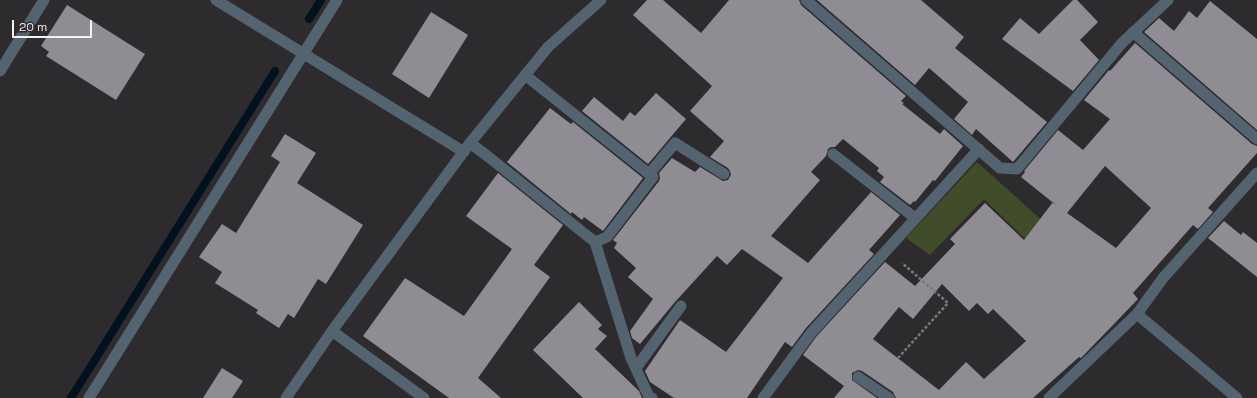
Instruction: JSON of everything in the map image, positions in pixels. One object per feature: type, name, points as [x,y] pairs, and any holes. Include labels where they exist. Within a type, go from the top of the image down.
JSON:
[{"type":"street","points":[[0,72],[44,0]]},
{"type":"street","points":[[216,0],[304,54],[467,148],[490,158],[595,242],[631,358],[650,398]]},
{"type":"street","points":[[89,398],[337,0]]},
{"type":"street","points":[[286,398],[332,331],[467,148],[548,47],[601,0]]},
{"type":"street","points":[[806,0],[1000,168],[1017,169],[1122,43],[1168,0]]},
{"type":"street","points":[[1133,32],[1257,139]]},
{"type":"street","points":[[525,75],[653,177],[608,237],[595,242]]},
{"type":"street","points":[[649,174],[675,143],[724,174]]},
{"type":"street","points":[[762,398],[811,333],[886,249],[979,149]]},
{"type":"street","points":[[833,154],[915,218]]},
{"type":"street","points":[[1049,398],[1137,314],[1163,278],[1257,173]]},
{"type":"street","points":[[636,368],[681,306]]},
{"type":"street","points":[[1137,314],[1237,398]]},
{"type":"street","points":[[332,331],[424,398]]},
{"type":"street","points":[[858,377],[889,398]]},
{"type":"path","points":[[886,249],[948,303],[898,358]]},
{"type":"green space","points":[[977,162],[1066,242],[1048,261],[984,199],[930,255],[906,238]]},
{"type":"building","points":[[647,0],[663,0],[701,33],[729,0],[799,0],[801,5],[906,96],[901,101],[904,103],[902,104],[940,134],[944,129],[963,146],[935,181],[933,180],[915,202],[914,201],[910,205],[880,182],[884,177],[877,171],[879,168],[843,139],[835,147],[828,149],[826,156],[811,172],[820,180],[771,236],[808,263],[871,192],[900,215],[869,250],[874,254],[806,328],[792,347],[785,342],[747,398],[674,398],[650,382],[645,371],[680,320],[726,352],[783,278],[742,249],[727,265],[717,256],[675,302],[640,344],[632,338],[630,331],[653,299],[628,277],[636,268],[614,248],[617,243],[613,240],[659,181],[659,173],[672,158],[695,172],[700,167],[723,181],[728,180],[731,175],[728,168],[710,157],[724,141],[690,111],[712,86],[633,15]]},
{"type":"building","points":[[817,0],[921,0],[964,37],[955,48],[1047,122],[1013,162],[976,129],[972,135],[954,119],[968,102],[929,68],[915,85]]},
{"type":"building","points":[[1073,0],[1077,0],[1098,22],[1080,40],[1099,60],[1073,91],[1002,39],[1020,18],[1039,34]]},
{"type":"building","points":[[1210,1],[1257,39],[1257,130],[1144,32],[1159,18],[1174,31],[1189,11],[1197,18]]},
{"type":"building","points":[[67,5],[145,54],[116,100],[46,56],[49,52],[41,46]]},
{"type":"building","points":[[431,12],[468,35],[429,98],[392,74]]},
{"type":"building","points":[[1135,43],[1252,144],[1257,146],[1257,153],[1208,208],[1213,212],[1198,229],[1193,225],[1133,293],[1138,299],[1081,358],[1079,357],[1033,398],[896,398],[893,392],[862,371],[858,370],[852,373],[852,380],[877,398],[834,398],[844,386],[803,355],[816,337],[885,262],[915,286],[955,244],[950,239],[985,203],[1024,240],[1053,202],[1021,177],[1025,172],[1024,171],[1058,130],[1083,150],[1110,119],[1084,100],[1109,70],[1110,71]],"holes":[[[1105,166],[1151,208],[1116,248],[1067,213]],[[942,284],[969,311],[977,303],[988,314],[993,309],[1026,341],[984,379],[966,362],[939,390],[873,339],[899,307],[913,319]]]},
{"type":"building","points":[[656,93],[686,119],[648,164],[582,111],[594,97],[623,121],[630,112],[635,116]]},
{"type":"building","points":[[550,108],[571,124],[573,122],[643,178],[603,231],[584,217],[582,220],[572,212],[571,214],[507,162]]},
{"type":"building","points":[[285,134],[316,153],[297,183],[363,225],[326,284],[318,279],[294,318],[288,314],[279,328],[256,313],[258,310],[215,283],[222,272],[199,257],[222,224],[236,233],[280,162],[271,156]]},
{"type":"building","points":[[498,173],[563,225],[534,265],[550,277],[478,378],[501,398],[449,398],[363,336],[405,278],[464,316],[512,249],[466,216]]},
{"type":"building","points":[[1224,221],[1241,235],[1243,232],[1257,243],[1257,277],[1208,238]]},
{"type":"building","points":[[579,302],[602,325],[598,329],[607,336],[595,349],[639,391],[642,398],[583,398],[533,350]]},
{"type":"building","points":[[222,368],[243,381],[232,398],[203,398]]},
{"type":"waterway","points":[[309,19],[321,0]]},
{"type":"waterway","points":[[71,398],[275,71]]}]
